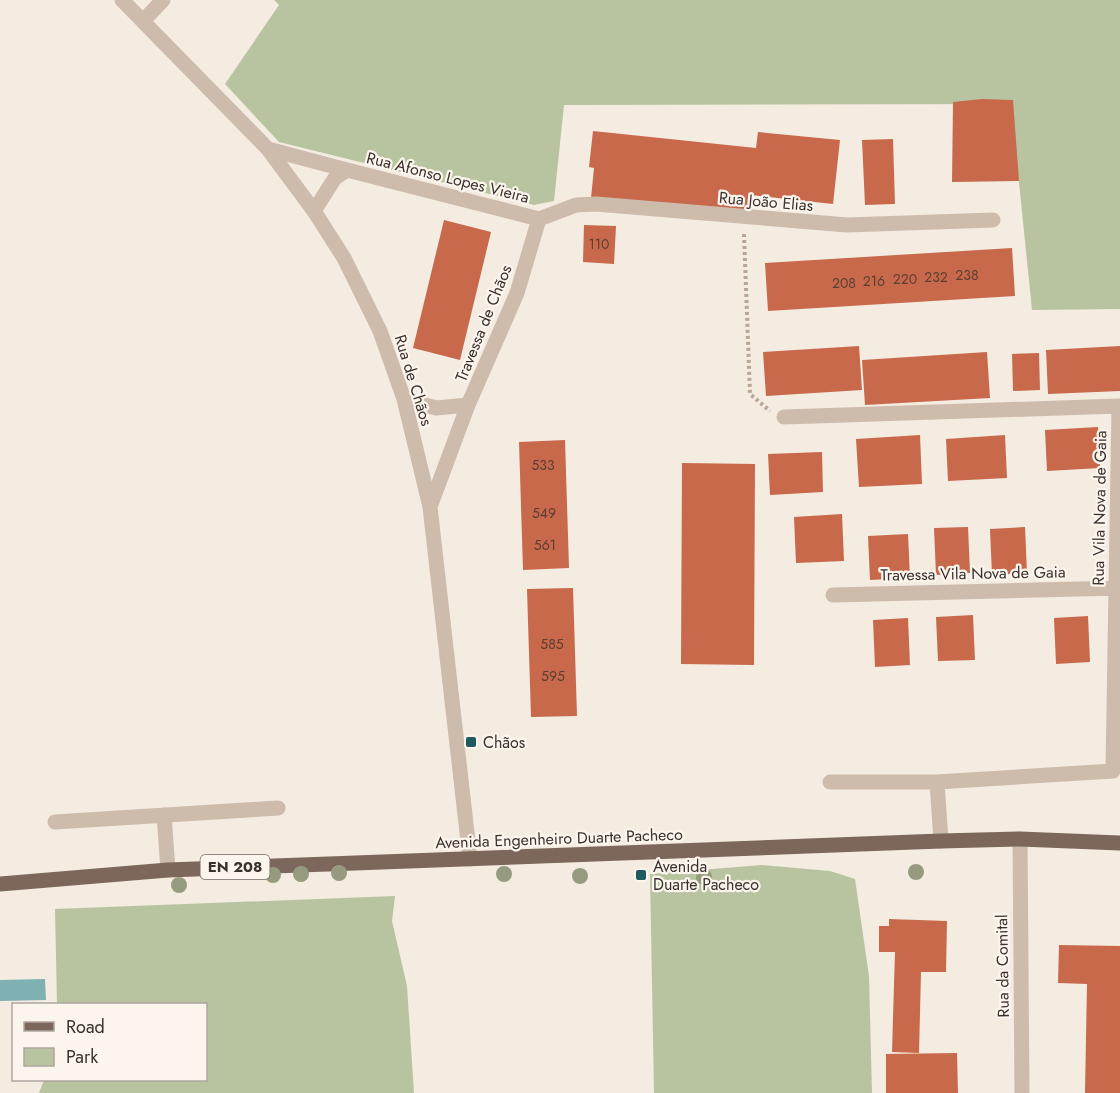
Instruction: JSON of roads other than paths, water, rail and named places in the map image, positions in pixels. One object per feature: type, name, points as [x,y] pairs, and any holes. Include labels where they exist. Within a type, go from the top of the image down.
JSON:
[{"type":"main road","name":"Avenida Engenheiro Duarte Pacheco","points":[[0,884],[168,870],[941,841],[1020,839],[1120,843]]},
{"type":"street","name":"Rua de Chãos","points":[[122,0],[268,149],[314,211],[344,258],[380,331],[404,399],[430,507],[470,859]]},
{"type":"street","points":[[143,21],[163,0]]},
{"type":"street","name":"Rua Afonso Lopes Vieira","points":[[268,149],[539,219]]},
{"type":"street","name":"Rua Afonso Lopes Vieira","points":[[314,211],[335,178],[347,170]]},
{"type":"street","name":"Rua João Elias","points":[[539,219],[576,205],[596,204],[847,225],[993,220]]},
{"type":"street","name":"Travessa de Chãos","points":[[430,507],[468,405],[517,293],[539,219]]},
{"type":"street","name":"Travessa de Chãos","points":[[404,399],[436,408],[468,405]]},
{"type":"street","name":"Rua Vila Nova de Gaia","points":[[784,417],[1120,406],[1116,772],[937,782],[830,782]]},
{"type":"street","name":"Travessa Vila Nova de Gaia","points":[[833,595],[1117,588]]},
{"type":"street","points":[[937,782],[941,841]]},
{"type":"street","points":[[55,822],[278,808]]},
{"type":"street","points":[[164,815],[168,870]]},
{"type":"street","name":"Rua da Comital","points":[[1020,839],[1022,1093]]},
{"type":"water","points":[[45,979],[46,1000],[0,1001],[0,980]]},
{"type":"place","name":"Chãos","points":[[471,742]]},
{"type":"place","name":"Avenida Duarte Pacheco","points":[[641,875]]}]
